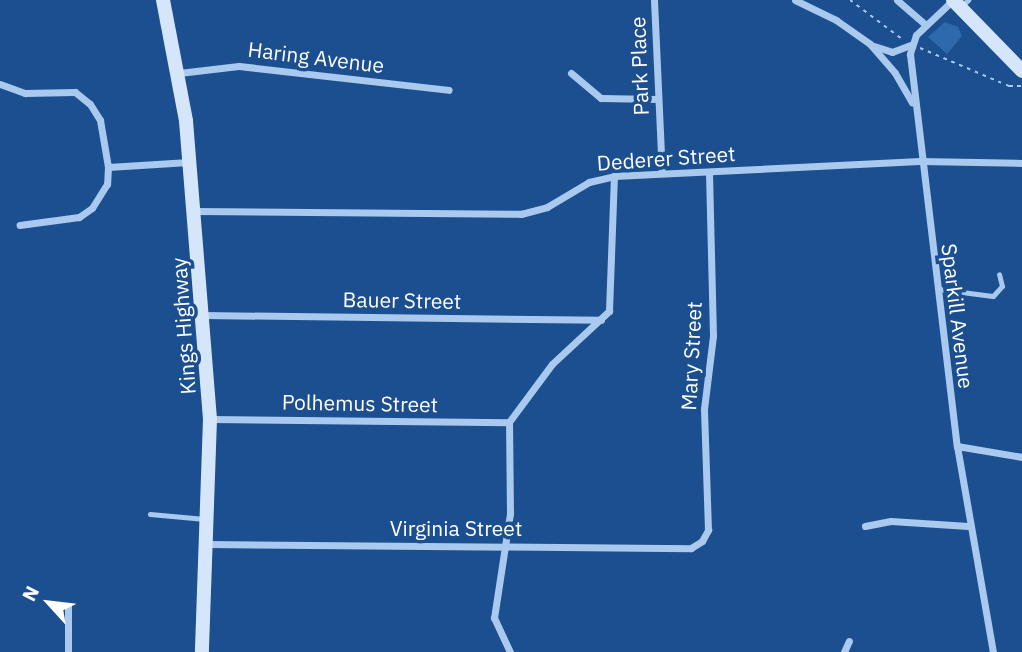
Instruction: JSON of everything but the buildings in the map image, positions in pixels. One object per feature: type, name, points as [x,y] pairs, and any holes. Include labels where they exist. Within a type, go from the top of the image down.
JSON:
[{"type":"street","name":"Kings Highway","points":[[163,0],[179,74],[204,315],[210,419],[202,652]]},
{"type":"street","name":"Park Place","points":[[654,0],[662,173]]},
{"type":"street","points":[[795,0],[836,20],[870,44],[899,79],[915,113]]},
{"type":"street","points":[[897,0],[926,25]]},
{"type":"street","points":[[870,44],[892,52],[910,44],[926,25],[958,2],[1022,71]]},
{"type":"street","name":"Sparkill Avenue","points":[[910,44],[920,161],[957,446],[968,526],[993,652]]},
{"type":"street","name":"Haring Avenue","points":[[179,74],[239,66],[449,90]]},
{"type":"street","points":[[571,73],[601,99],[657,99]]},
{"type":"street","points":[[0,84],[25,93],[75,92],[90,103],[100,120],[108,167],[107,184],[92,208],[79,217],[20,225]]},
{"type":"street","name":"Dederer Street","points":[[195,211],[521,214],[547,207],[589,182],[614,176],[920,161],[1022,163]]},
{"type":"street","points":[[108,167],[190,162]]},
{"type":"street","name":"Mary Street","points":[[702,541],[708,530],[704,409],[713,336],[709,172]]},
{"type":"street","points":[[510,652],[494,618],[510,514],[509,422],[552,364],[609,311],[614,176]]},
{"type":"street","name":"Bauer Street","points":[[204,315],[600,320]]},
{"type":"street","name":"Polhemus Street","points":[[210,419],[509,422]]},
{"type":"street","points":[[957,446],[1022,457]]},
{"type":"street","points":[[865,526],[891,521],[968,526]]},
{"type":"street","name":"Virginia Street","points":[[207,544],[691,548],[702,541]]},
{"type":"street","points":[[68,606],[68,652]]},
{"type":"street","points":[[844,652],[849,641]]},
{"type":"lane","points":[[938,289],[993,296],[1002,286],[999,274]]},
{"type":"lane","points":[[150,514],[208,520]]},
{"type":"path","points":[[850,0],[910,44],[999,82],[1022,86]]},
{"type":"shaded area","points":[[945,22],[958,27],[962,36],[947,54],[928,37]]}]
